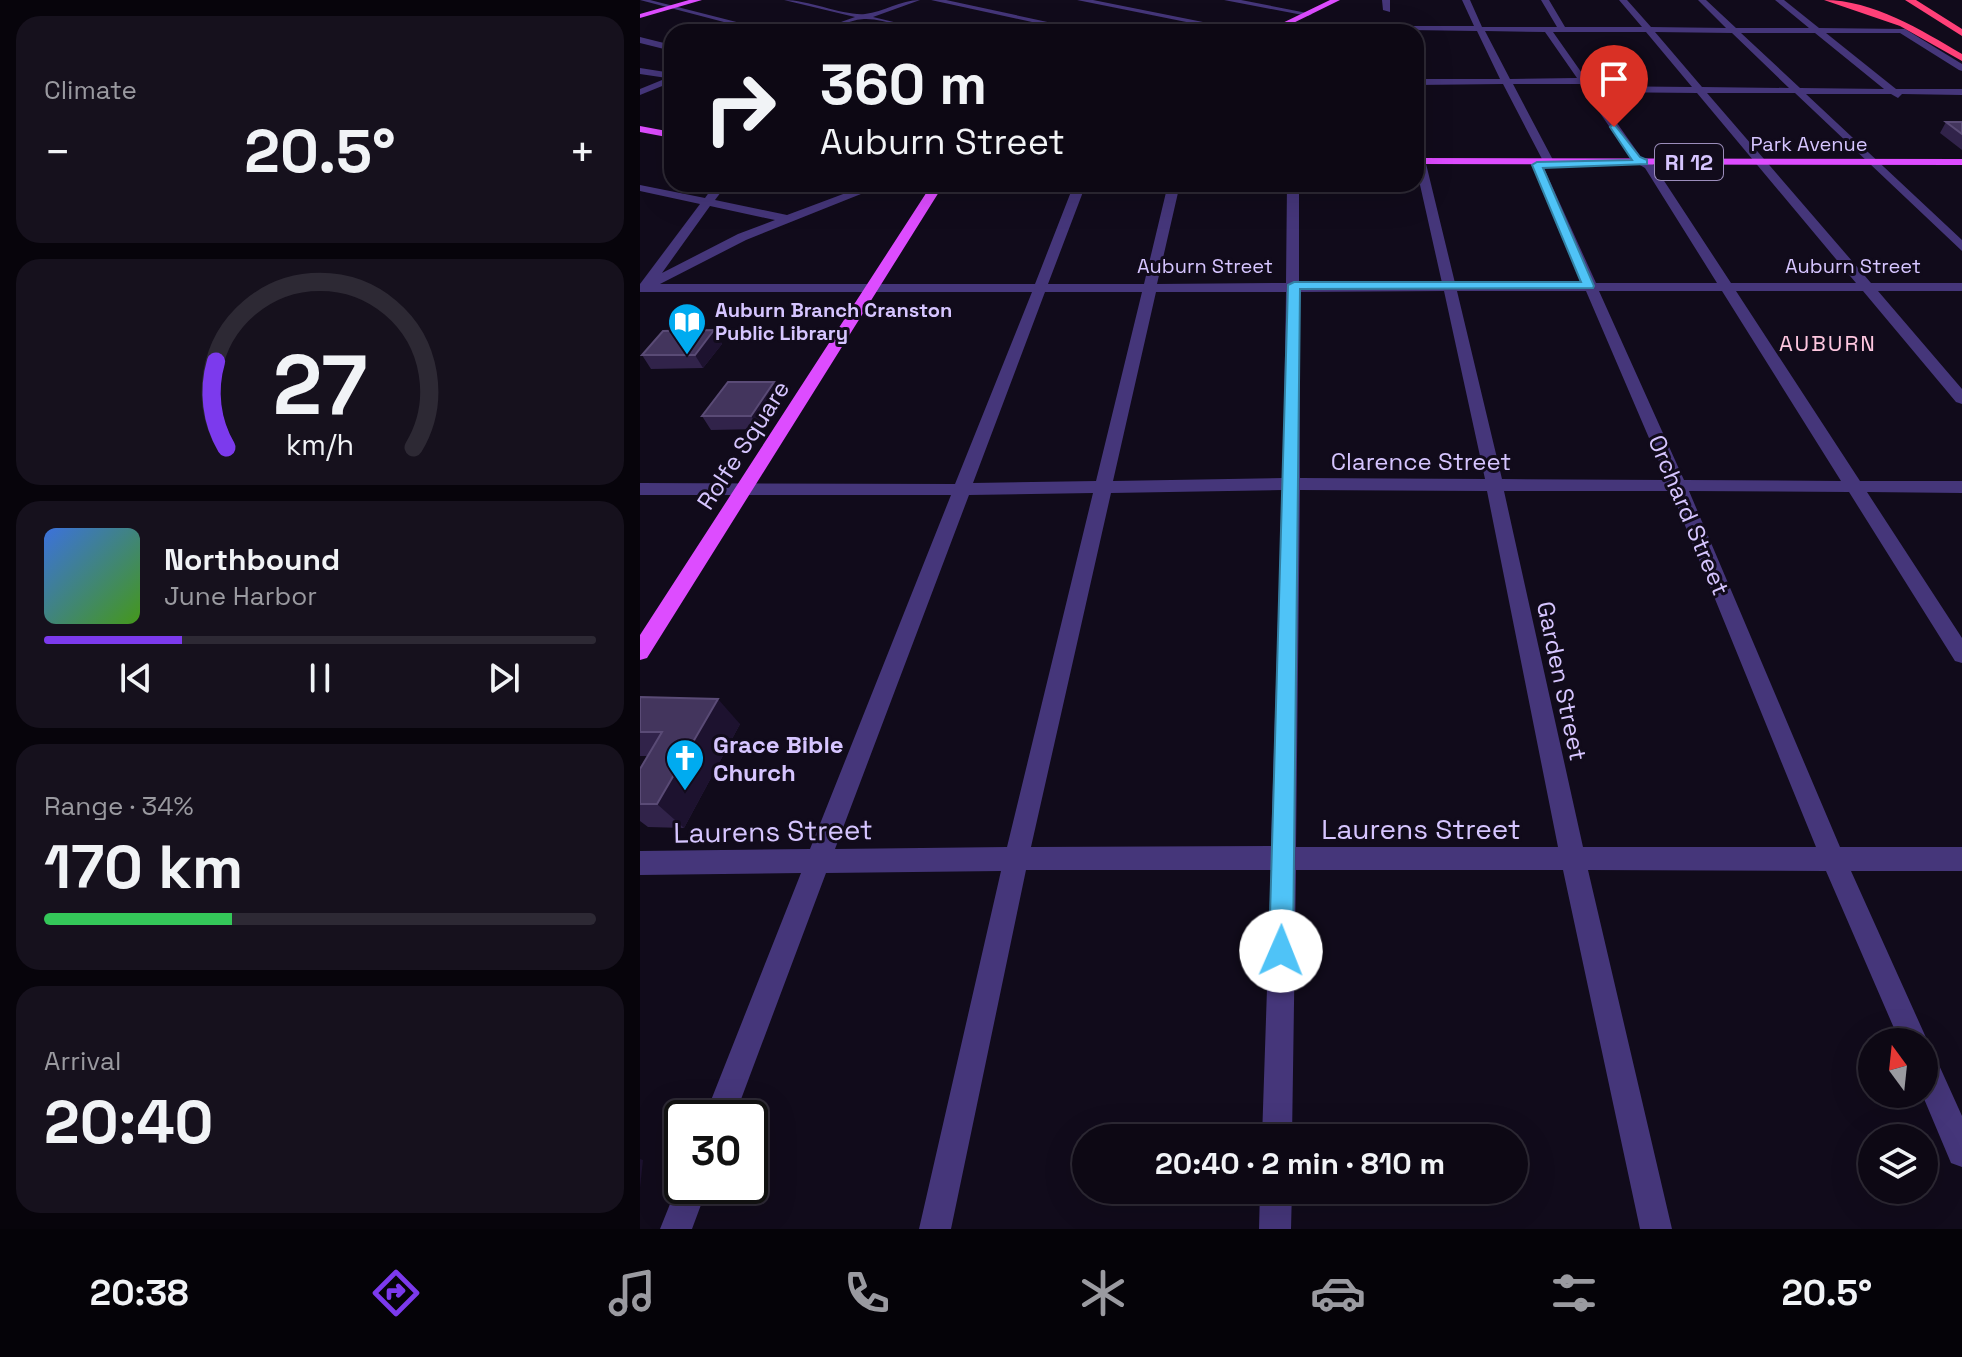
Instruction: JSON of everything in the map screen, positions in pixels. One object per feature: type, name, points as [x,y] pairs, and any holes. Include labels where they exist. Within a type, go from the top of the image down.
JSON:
[{"type":"highway","points":[[1829,0],[1903,24],[1962,57]]},
{"type":"highway","points":[[1910,0],[1962,33]]},
{"type":"highway","points":[[1889,4],[1962,57]]},
{"type":"highway","points":[[1889,4],[1962,46]]},
{"type":"highway","points":[[1951,11],[1962,20]]},
{"type":"main road","points":[[640,16],[698,0]]},
{"type":"main road","points":[[1287,24],[1336,0]]},
{"type":"main road","points":[[640,129],[664,134]]},
{"type":"main road","name":"Park Avenue","points":[[1424,155],[1543,162],[1962,162]]},
{"type":"main road","name":"Rolfe Square","points":[[640,652],[933,192]]},
{"type":"street","points":[[641,0],[740,24]]},
{"type":"street","points":[[788,0],[895,24]]},
{"type":"street","points":[[842,24],[916,0]]},
{"type":"street","points":[[935,0],[1052,24],[1065,19]]},
{"type":"street","points":[[1081,0],[1207,24]]},
{"type":"street","points":[[1090,9],[1114,0]]},
{"type":"street","points":[[1228,0],[1308,14]]},
{"type":"street","points":[[1386,0],[1387,10]]},
{"type":"street","name":"Orchard Street","points":[[1466,0],[1548,160],[1537,165],[1678,486],[1833,859],[1908,1028]]},
{"type":"street","points":[[1545,0],[1562,29]]},
{"type":"street","points":[[1623,0],[1962,399]]},
{"type":"street","points":[[1702,0],[1962,247]]},
{"type":"street","points":[[1779,0],[1910,105]]},
{"type":"street","points":[[1424,30],[1908,33],[1962,68]]},
{"type":"street","points":[[1548,30],[1637,159],[1649,166],[1962,655]]},
{"type":"street","points":[[640,40],[664,46]]},
{"type":"street","points":[[640,71],[664,76]]},
{"type":"street","points":[[640,92],[664,82]]},
{"type":"street","points":[[1424,82],[1700,90],[1962,92]]},
{"type":"street","name":"Garden Street","points":[[1424,175],[1656,1229]]},
{"type":"street","points":[[640,188],[787,219]]},
{"type":"street","points":[[642,289],[715,192]]},
{"type":"street","points":[[642,289],[705,254],[859,192]]},
{"type":"street","points":[[726,1100],[1077,192]]},
{"type":"street","points":[[935,1229],[1016,860],[1172,192]]},
{"type":"street","points":[[1277,1124],[1294,285],[1293,192]]},
{"type":"street","points":[[640,262],[659,267]]},
{"type":"street","name":"Auburn Street","points":[[642,289],[1294,285],[1962,287]]},
{"type":"street","name":"Clarence Street","points":[[640,489],[962,489],[1290,484],[1962,487]]},
{"type":"street","name":"Laurens Street","points":[[640,863],[1283,858],[1962,859]]},
{"type":"street","points":[[1938,1096],[1962,1152]]},
{"type":"street","points":[[676,1229],[685,1204]]},
{"type":"street","points":[[1275,1229],[1276,1204]]},
{"type":"building","points":[[1946,122],[1962,122],[1962,134]]},
{"type":"building","points":[[714,330],[695,355],[642,355],[663,331]]},
{"type":"building","points":[[728,382],[774,382],[751,416],[702,416]]},
{"type":"building","points":[[640,697],[718,699],[657,804],[640,804],[640,769],[662,732],[640,732]]},
{"type":"place","name":"Auburn Branch Cranston Public Library","points":[[687,356]]},
{"type":"place","name":"Grace Bible Church","points":[[685,792]]},
{"type":"district","name":"AUBURN","points":[[1828,343]]},
{"type":"route","points":[[1281,951],[1294,285],[1588,286],[1537,165],[1543,162],[1644,162],[1637,159],[1614,127]]}]
